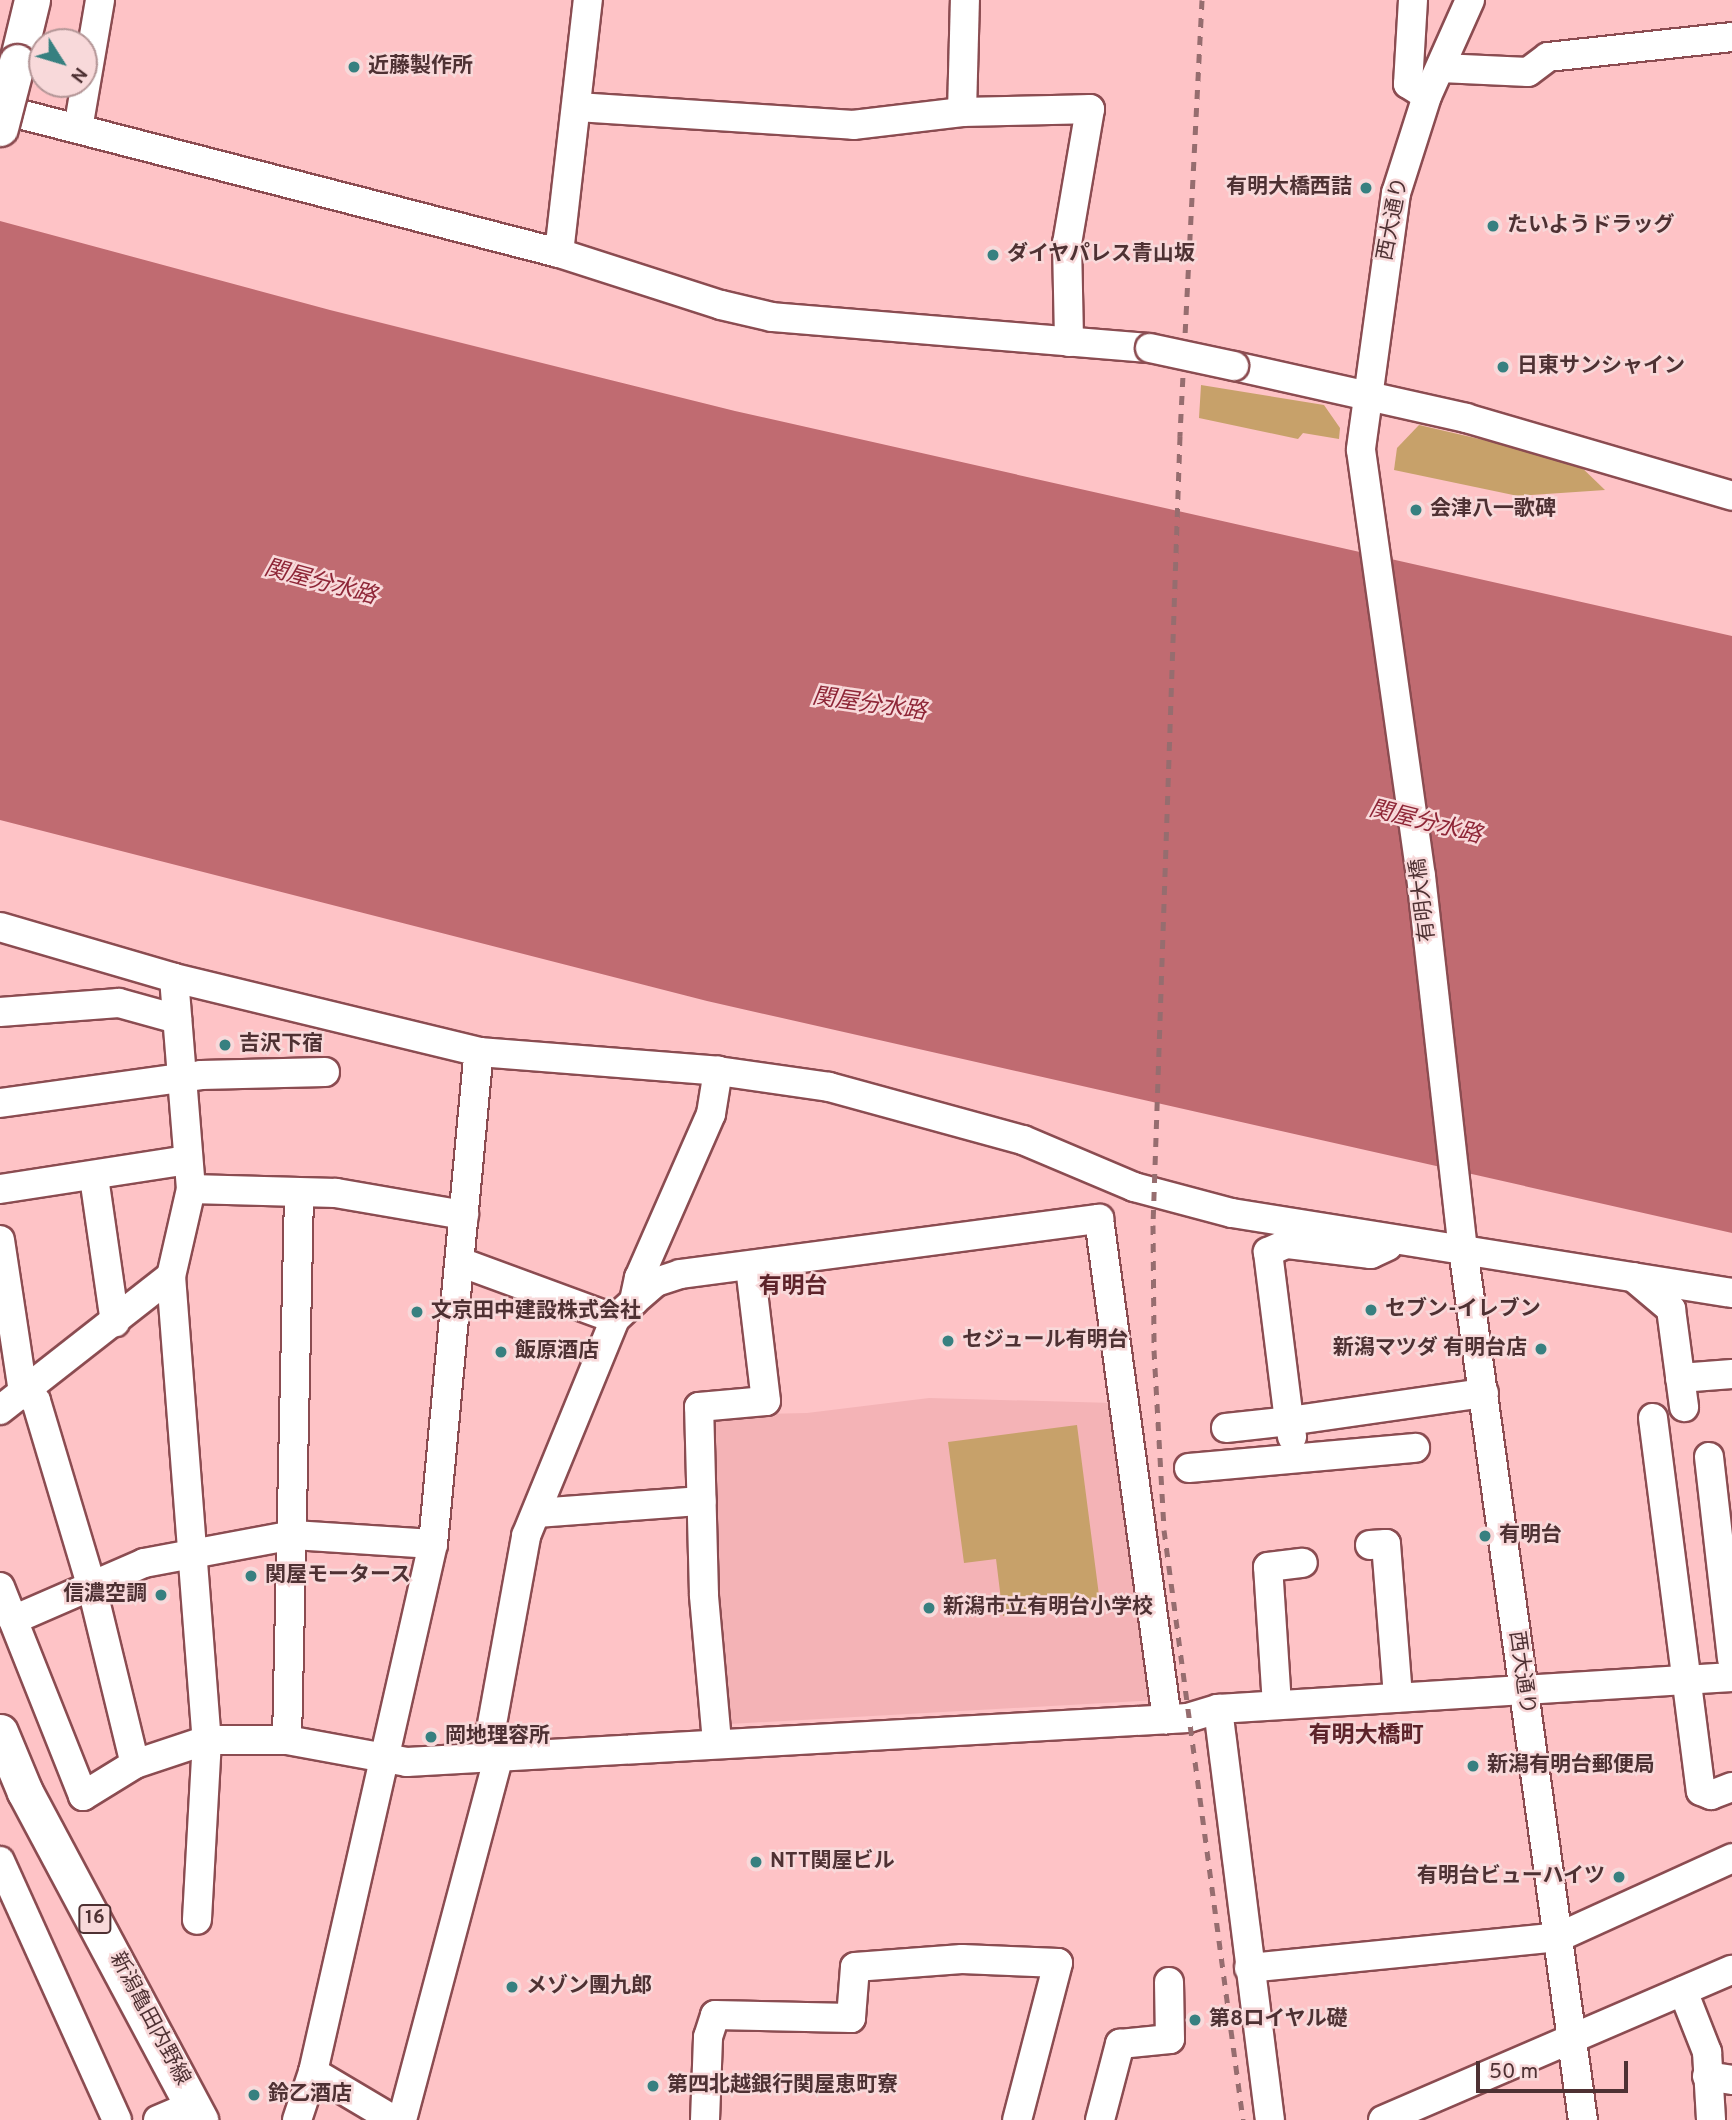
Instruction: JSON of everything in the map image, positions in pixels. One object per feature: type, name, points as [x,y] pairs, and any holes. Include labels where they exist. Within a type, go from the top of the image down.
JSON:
[{"type":"main road","points":[[0,128],[32,0]]},
{"type":"main road","name":"新潟亀田内野線","points":[[0,1732],[25,1792],[197,2113]]},
{"type":"street","points":[[78,129],[100,0]]},
{"type":"street","points":[[559,253],[589,0]]},
{"type":"street","points":[[962,112],[965,0]]},
{"type":"street","points":[[1413,0],[1408,84],[1427,96]]},
{"type":"street","name":"西大通り","points":[[1361,450],[1396,193],[1427,96],[1470,0]]},
{"type":"street","points":[[1441,68],[1528,72],[1548,57],[1732,37]]},
{"type":"street","points":[[577,107],[853,125],[962,112],[1090,109],[1067,243],[1069,342]]},
{"type":"street","points":[[0,109],[559,253],[720,305],[772,317],[1150,348],[1368,400],[1466,418],[1732,496]]},
{"type":"street","name":"有明大橋","points":[[1361,450],[1396,686],[1462,1238]]},
{"type":"street","points":[[0,927],[174,978],[479,1052],[718,1071],[829,1087],[1023,1140],[1134,1186],[1232,1213],[1400,1241],[1462,1238],[1633,1277],[1732,1293]]},
{"type":"street","points":[[174,978],[191,1189],[171,1276],[191,1537],[196,1554],[207,1740],[197,1920]]},
{"type":"street","points":[[0,1012],[119,1003],[177,1019]]},
{"type":"street","points":[[297,2120],[313,2072],[433,1544],[479,1052]]},
{"type":"street","points":[[402,2120],[492,1757],[526,1536],[711,1114],[718,1071]]},
{"type":"street","points":[[0,1103],[181,1078],[325,1072]]},
{"type":"street","points":[[0,1189],[94,1177],[187,1160]]},
{"type":"street","points":[[94,1177],[115,1322]]},
{"type":"street","points":[[191,1189],[336,1193],[464,1215]]},
{"type":"street","points":[[287,1740],[299,1194]]},
{"type":"street","points":[[625,1310],[656,1282],[680,1274],[1098,1219],[1167,1719]]},
{"type":"street","name":"西大通り","points":[[1462,1238],[1583,2120]]},
{"type":"street","points":[[0,1240],[23,1392],[36,1401],[92,1584],[135,1764]]},
{"type":"street","points":[[1295,1459],[1268,1252],[1286,1244],[1371,1254],[1400,1241]]},
{"type":"street","points":[[460,1262],[625,1310]]},
{"type":"street","points":[[717,1742],[704,1595],[699,1407],[766,1401],[750,1266]]},
{"type":"street","points":[[0,1410],[171,1276]]},
{"type":"street","points":[[1633,1277],[1671,1309],[1684,1407]]},
{"type":"street","points":[[1680,1378],[1732,1374]]},
{"type":"street","points":[[1226,1428],[1484,1394]]},
{"type":"street","points":[[1653,1418],[1701,1791],[1711,1796],[1732,1787]]},
{"type":"street","points":[[1189,1468],[1415,1448]]},
{"type":"street","points":[[1709,1457],[1732,1660]]},
{"type":"street","points":[[537,1513],[702,1502]]},
{"type":"street","points":[[13,1620],[144,1563],[293,1535],[433,1544]]},
{"type":"street","points":[[1370,1545],[1386,1544],[1398,1698]]},
{"type":"street","points":[[1277,1705],[1268,1567],[1303,1563]]},
{"type":"street","points":[[0,1587],[83,1796],[135,1764],[207,1740],[287,1740],[385,1760],[492,1757],[717,1742],[1167,1719],[1218,1709],[1732,1677]]},
{"type":"street","points":[[1218,1709],[1270,2120]]},
{"type":"street","points":[[1249,1968],[1559,1937],[1732,1858]]},
{"type":"street","points":[[0,1861],[117,2120]]},
{"type":"street","points":[[705,2120],[708,2037],[715,2015],[851,2018],[855,1967],[962,1959],[1058,1963],[1017,2120]]},
{"type":"street","points":[[1383,2120],[1433,2109],[1572,2036],[1732,1970]]},
{"type":"street","points":[[1100,2120],[1120,2044],[1170,2039],[1169,1982]]},
{"type":"street","points":[[1683,1991],[1720,2078],[1711,2120]]},
{"type":"street","points":[[313,2072],[394,2120]]},
{"type":"street","points":[[158,2120],[197,2113]]},
{"type":"shaded area","points":[[1201,385],[1324,405],[1340,428],[1339,439],[1303,433],[1298,439],[1199,418]]},
{"type":"shaded area","points":[[1419,425],[1575,461],[1605,490],[1518,496],[1394,470],[1397,448]]},
{"type":"shaded area","name":"新潟市立有明台小学校","points":[[929,1398],[1113,1403],[1158,1700],[729,1724],[721,1717],[711,1415],[807,1413]]},
{"type":"shaded area","points":[[1077,1425],[1100,1603],[1003,1616],[996,1559],[964,1563],[948,1442]]},
{"type":"water","name":"関屋分水路","points":[[0,221],[330,310],[735,411],[1732,636],[1732,1233],[707,1001],[0,820]]},
{"type":"railway","points":[[1202,0],[1180,436],[1153,1225],[1154,1350],[1164,1530],[1243,2120]]},
{"type":"place","name":"近藤製作所","points":[[354,67]]},
{"type":"place","name":"有明大橋西詰","points":[[1366,188]]},
{"type":"place","name":"たいようドラッグ","points":[[1493,226]]},
{"type":"place","name":"ダイヤパレス青山坂","points":[[993,255]]},
{"type":"place","name":"日東サンシャイン","points":[[1503,367]]},
{"type":"place","name":"会津八一歌碑","points":[[1416,510]]},
{"type":"place","name":"吉沢下宿","points":[[225,1045]]},
{"type":"place","name":"セブン-イレブン","points":[[1371,1310]]},
{"type":"place","name":"文京田中建設株式会社","points":[[417,1312]]},
{"type":"place","name":"セジュール有明台","points":[[948,1341]]},
{"type":"place","name":"新潟マツダ 有明台店","points":[[1541,1349]]},
{"type":"place","name":"飯原酒店","points":[[501,1352]]},
{"type":"place","name":"有明台","points":[[1485,1536]]},
{"type":"place","name":"関屋モータース","points":[[251,1576]]},
{"type":"place","name":"信濃空調","points":[[161,1595]]},
{"type":"place","name":"新潟市立有明台小学校","points":[[929,1608]]},
{"type":"place","name":"岡地理容所","points":[[431,1737]]},
{"type":"place","name":"新潟有明台郵便局","points":[[1473,1766]]},
{"type":"place","name":"NTT関屋ビル","points":[[756,1862]]},
{"type":"place","name":"有明台ビューハイツ","points":[[1619,1877]]},
{"type":"place","name":"メゾン團九郎","points":[[512,1987]]},
{"type":"place","name":"第8ロイヤル礎","points":[[1195,2020]]},
{"type":"place","name":"第四北越銀行関屋恵町寮","points":[[653,2086]]},
{"type":"place","name":"鈴乙酒店","points":[[254,2095]]},
{"type":"district","name":"有明台","points":[[793,1288]]},
{"type":"district","name":"有明大橋町","points":[[1366,1737]]}]
